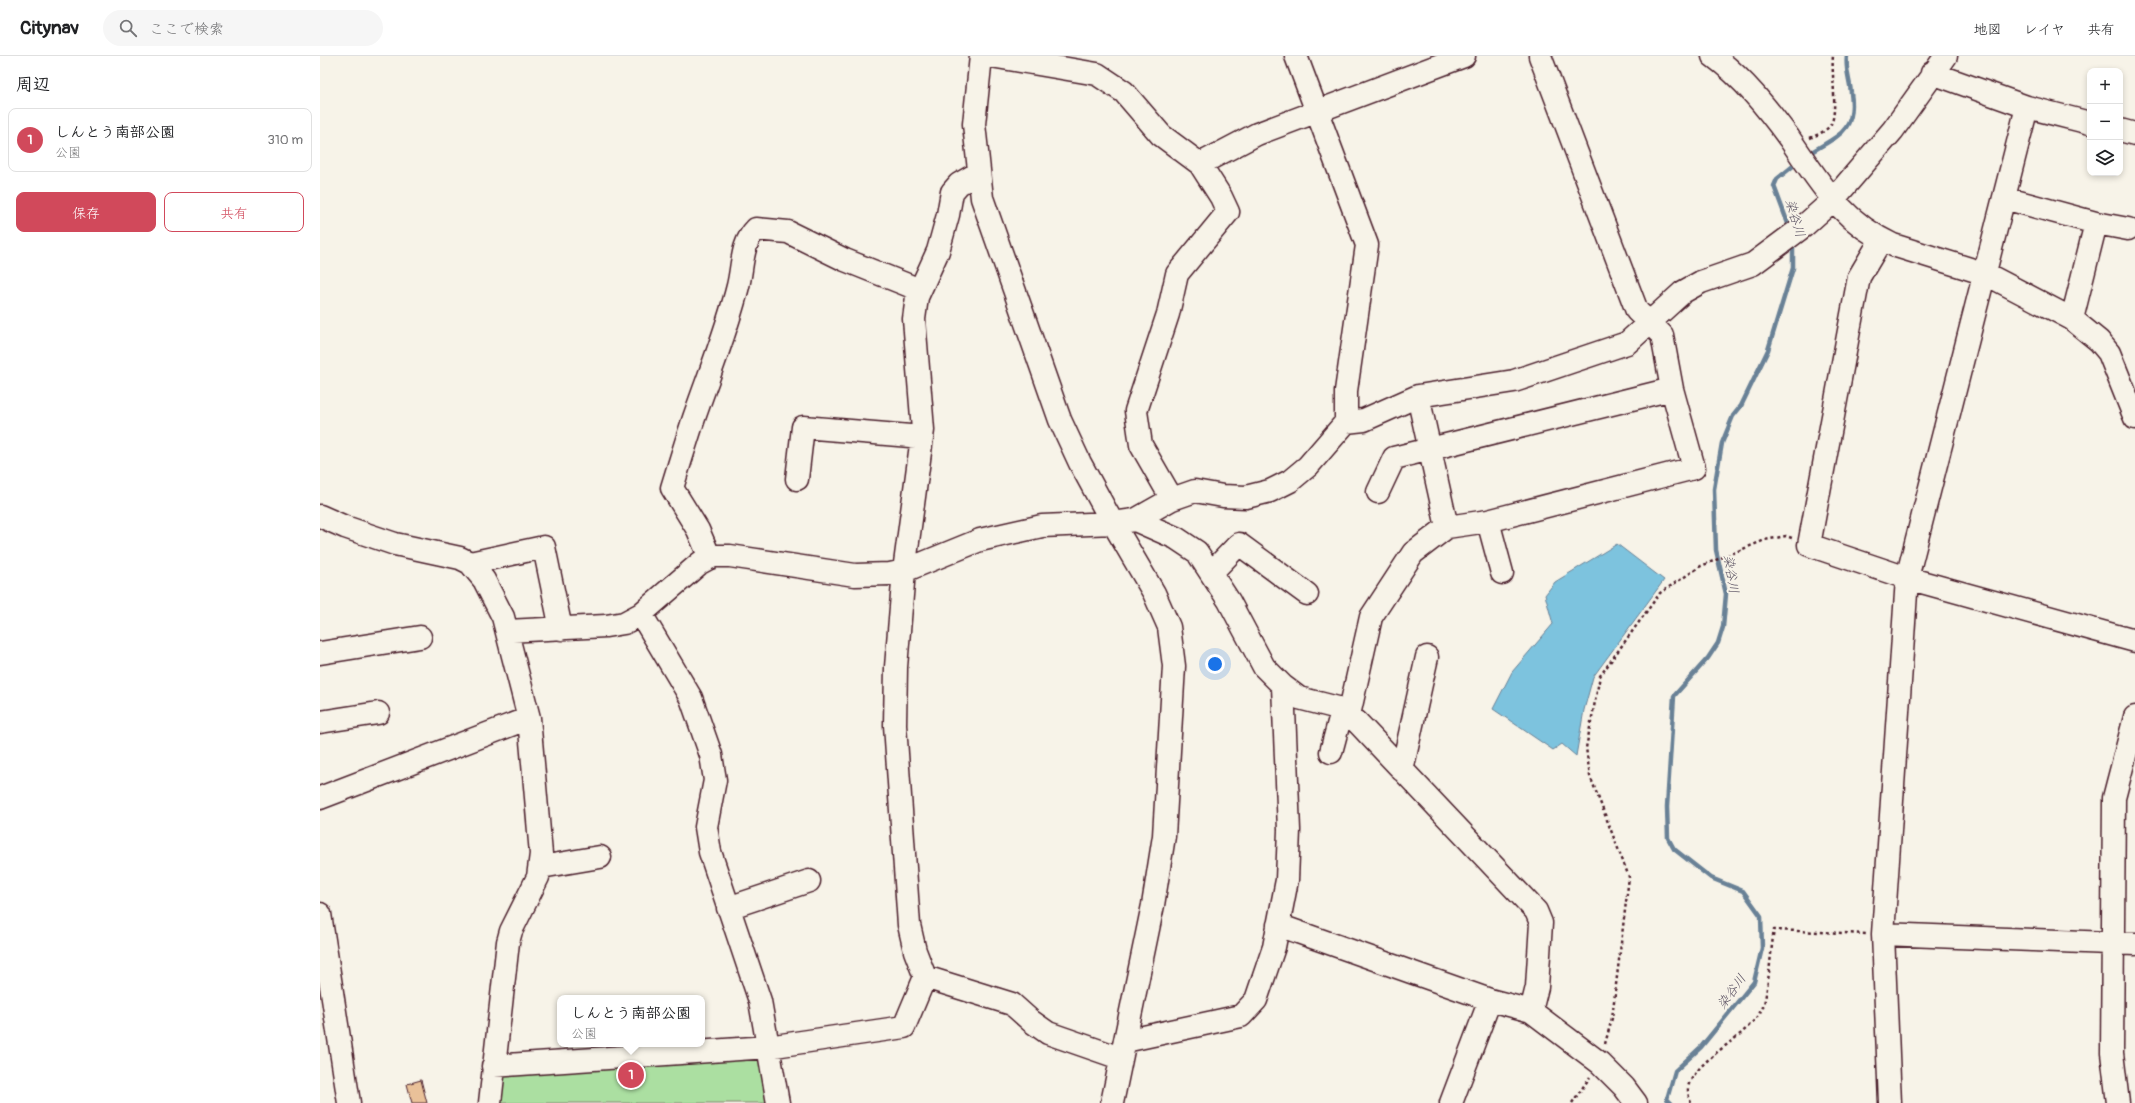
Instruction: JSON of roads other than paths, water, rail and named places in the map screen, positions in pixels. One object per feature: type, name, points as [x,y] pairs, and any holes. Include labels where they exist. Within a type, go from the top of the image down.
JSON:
[{"type":"street","points":[[981,56],[974,124],[978,173],[982,198],[1060,420],[1080,462],[1113,523],[1154,592],[1169,627],[1174,666],[1164,836],[1153,905],[1112,1103]]},
{"type":"street","points":[[990,56],[1097,74],[1124,92],[1161,135],[1200,164],[1221,197],[1228,212],[1177,274],[1168,314],[1136,411],[1141,445],[1172,499]]},
{"type":"street","points":[[506,631],[615,626],[641,614],[700,563],[713,556],[730,556],[855,574],[890,574],[904,571],[980,540],[1042,526],[1113,523],[1135,520],[1172,499],[1195,491],[1223,496],[1246,497],[1270,491],[1290,481],[1308,466],[1346,422],[1346,391],[1367,246],[1296,56]]},
{"type":"street","points":[[1200,164],[1257,134],[1317,113],[1464,56]]},
{"type":"street","points":[[1331,752],[1339,722],[1349,715],[1371,617],[1414,553],[1447,527],[1488,522],[1694,468],[1672,389],[1662,335],[1637,311],[1540,56]]},
{"type":"street","points":[[1713,56],[1728,68],[1750,90],[1794,146],[1832,201],[1853,220],[1881,240],[1952,265],[1986,274],[2072,319],[2099,341],[2108,353],[2135,418]]},
{"type":"street","points":[[1346,422],[1364,420],[1418,396],[1514,381],[1627,343],[1648,322],[1683,292],[1701,282],[1752,264],[1804,226],[1832,201],[1893,130],[1932,73],[1946,56]]},
{"type":"street","points":[[1932,73],[2027,107],[2087,122]]},
{"type":"street","points":[[1890,1103],[1883,934],[1907,578],[1986,274],[2027,107]]},
{"type":"street","points":[[2123,131],[2135,134]]},
{"type":"street","points":[[978,173],[959,184],[952,192],[948,215],[938,251],[920,290],[914,319],[921,394],[922,437],[904,571],[896,667],[895,725],[909,925],[914,951],[926,977],[1012,1004],[1031,1021],[1048,1033],[1123,1050],[1241,1016],[1256,1000],[1274,947],[1287,880],[1289,830],[1283,686]]},
{"type":"street","points":[[2004,198],[2096,223],[2128,229]]},
{"type":"street","points":[[2072,319],[2096,223]]},
{"type":"street","points":[[710,558],[698,530],[672,488],[694,418],[732,311],[742,270],[743,255],[751,234],[756,229],[788,232],[845,260],[920,290]]},
{"type":"street","points":[[1881,240],[1859,277],[1808,545],[1907,578],[2135,641]]},
{"type":"street","points":[[1378,492],[1394,458],[1672,389]]},
{"type":"street","points":[[1418,396],[1447,527]]},
{"type":"street","points":[[797,479],[803,427],[922,437]]},
{"type":"street","points":[[320,516],[345,527],[395,544],[460,558],[470,563],[484,580],[503,617],[528,718],[541,867],[538,876],[510,931],[493,1066],[490,1103]]},
{"type":"street","points":[[1135,520],[1176,538],[1197,552],[1229,600],[1264,667],[1283,686],[1299,698],[1342,709],[1349,715],[1402,770],[1431,797],[1477,850],[1518,890],[1536,911],[1541,923],[1537,987],[1531,1011]]},
{"type":"street","points":[[1488,522],[1502,573]]},
{"type":"street","points":[[1211,573],[1239,544],[1307,594]]},
{"type":"street","points":[[470,563],[544,547],[561,629]]},
{"type":"street","points":[[641,614],[691,698],[711,755],[715,780],[706,827],[710,852],[760,1001],[778,1103]]},
{"type":"street","points":[[320,653],[420,637]]},
{"type":"street","points":[[1402,770],[1427,657]]},
{"type":"street","points":[[320,722],[378,713]]},
{"type":"street","points":[[2118,1103],[2112,1053],[2114,798],[2135,717]]},
{"type":"street","points":[[320,798],[528,718]]},
{"type":"street","points":[[541,867],[600,857]]},
{"type":"street","points":[[728,908],[809,881]]},
{"type":"street","points":[[320,914],[349,1103]]},
{"type":"street","points":[[1278,925],[1490,1000],[1531,1011],[1600,1063],[1624,1087],[1636,1103]]},
{"type":"street","points":[[1883,934],[2135,944]]},
{"type":"street","points":[[493,1066],[768,1047],[904,1027],[926,977]]},
{"type":"street","points":[[1451,1103],[1490,1000]]},
{"type":"water","points":[[1617,544],[1664,580],[1593,677],[1584,710],[1576,756],[1562,744],[1553,750],[1493,709],[1512,672],[1553,624],[1545,595],[1555,582]]},
{"type":"waterway","name":"染谷川","points":[[1807,155],[1842,132],[1847,126],[1851,117],[1852,107],[1847,56]]},
{"type":"waterway","name":"染谷川","points":[[1790,229],[1774,186],[1777,179],[1798,162]]},
{"type":"waterway","name":"染谷川","points":[[1671,1103],[1667,1099],[1675,1071],[1701,1047],[1754,982],[1762,948],[1761,916],[1743,891],[1711,878],[1674,849],[1668,838],[1667,807],[1674,696],[1708,658],[1718,643],[1723,627],[1726,594],[1716,550],[1714,489],[1722,443],[1733,416],[1741,406],[1768,350],[1793,268],[1793,242]]},
{"type":"place","name":"しんとう南部公園","points":[[631,1075]]}]
